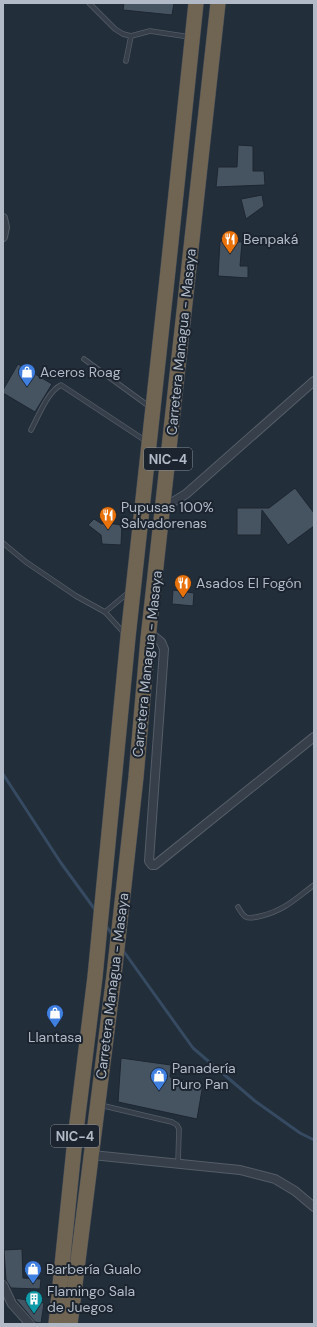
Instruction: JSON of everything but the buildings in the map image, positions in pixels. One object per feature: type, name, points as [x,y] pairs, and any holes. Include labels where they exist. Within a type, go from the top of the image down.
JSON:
[{"type":"highway","name":"Carretera Managua - Masaya","points":[[56,1324],[75,1139],[103,896],[128,637],[171,248],[173,216],[196,3]]},
{"type":"highway","name":"Carretera Managua - Masaya","points":[[70,1324],[114,975],[149,632],[218,3]]},
{"type":"highway","points":[[173,216],[174,223],[179,228],[186,229],[192,225],[195,218]]},
{"type":"highway","points":[[171,248],[174,243],[179,240],[185,240],[190,244],[192,250]]},
{"type":"highway","points":[[134,588],[142,576],[146,563],[150,526],[156,515],[163,508]]},
{"type":"highway","points":[[128,637],[136,640],[141,648],[143,697]]},
{"type":"street","points":[[3,218],[5,227],[3,237]]},
{"type":"street","points":[[163,508],[186,494],[314,381]]},
{"type":"street","points":[[149,632],[161,642],[164,649],[149,861],[152,865],[156,865],[314,737]]},
{"type":"street","points":[[92,1155],[240,1170],[275,1179],[314,1206]]},
{"type":"street","points":[[3,1285],[12,1304],[30,1324]]},
{"type":"lane","points":[[89,3],[115,29],[123,34],[131,36],[150,31],[192,37]]},
{"type":"lane","points":[[126,61],[131,36]]},
{"type":"lane","points":[[84,359],[153,409]]},
{"type":"lane","points":[[31,430],[51,393],[56,387],[61,385],[149,443]]},
{"type":"lane","points":[[3,543],[26,562],[76,596],[105,612],[128,637]]},
{"type":"lane","points":[[105,612],[134,588]]},
{"type":"lane","points":[[238,907],[246,917],[257,917],[272,914],[284,908],[314,885]]},
{"type":"lane","points":[[98,1105],[172,1122],[177,1125],[179,1129],[178,1164]]},
{"type":"waterway","points":[[3,774],[61,863],[96,911]]},
{"type":"waterway","points":[[105,924],[113,936]]},
{"type":"waterway","points":[[122,949],[193,1048],[255,1101],[300,1133],[314,1140]]},
{"type":"place","name":"Benpaká","points":[[230,254]]},
{"type":"place","name":"Aceros Roag","points":[[27,387]]},
{"type":"place","name":"Pupusas 100% Salvadorenas","points":[[108,530]]},
{"type":"place","name":"Asados El Fogón","points":[[183,598]]},
{"type":"place","name":"Llantasa","points":[[55,1028]]},
{"type":"place","name":"Panadería Puro Pan","points":[[159,1091]]},
{"type":"place","name":"Barbería Gualo","points":[[33,1284]]},
{"type":"place","name":"Flamingo Sala de Juegos","points":[[34,1314]]}]
